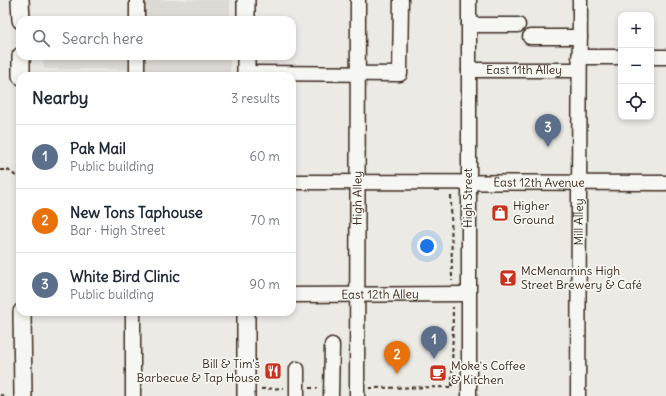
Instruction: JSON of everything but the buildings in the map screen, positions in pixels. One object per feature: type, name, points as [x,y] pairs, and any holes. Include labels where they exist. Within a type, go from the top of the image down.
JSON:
[{"type":"main road","points":[[20,0],[20,16]]},
{"type":"main road","points":[[246,0],[246,16]]},
{"type":"main road","points":[[21,60],[21,72]]},
{"type":"main road","points":[[246,60],[246,72]]},
{"type":"main road","points":[[22,316],[23,396]]},
{"type":"main road","points":[[246,316],[246,396]]},
{"type":"street","points":[[137,0],[137,16]]},
{"type":"street","name":"High Alley","points":[[357,396],[358,0]]},
{"type":"street","points":[[296,75],[400,74],[401,0]]},
{"type":"street","name":"High Street","points":[[468,396],[469,0]]},
{"type":"street","name":"Mill Alley","points":[[578,396],[580,0]]},
{"type":"street","points":[[469,25],[518,25]]},
{"type":"street","points":[[530,37],[580,37]]},
{"type":"street","points":[[654,57],[666,57]]},
{"type":"street","name":"East 11th Alley","points":[[469,70],[579,64],[618,58]]},
{"type":"street","points":[[137,60],[137,72]]},
{"type":"street","name":"East 12th Avenue","points":[[296,182],[666,183]]},
{"type":"street","name":"East 12th Alley","points":[[296,295],[468,294]]},
{"type":"street","points":[[133,316],[133,396]]},
{"type":"street","points":[[331,396],[332,345]]},
{"type":"street","points":[[297,369],[297,396]]},
{"type":"path","points":[[0,170],[8,170],[16,175]]},
{"type":"path","points":[[0,395],[6,396]]},
{"type":"shaded area","points":[[141,0],[230,0],[230,16],[141,16]]},
{"type":"shaded area","points":[[43,60],[133,60],[133,69],[44,69]]},
{"type":"shaded area","points":[[141,60],[230,60],[230,72],[141,72]]},
{"type":"place","name":"White Bird Clinic","points":[[548,147]]},
{"type":"place","name":"Higher Ground","points":[[500,213]]},
{"type":"place","name":"McMenamins High Street Brewery & Café","points":[[508,278]]},
{"type":"place","name":"Pak Mail","points":[[434,359]]},
{"type":"place","name":"Bill & Tim's Barbecue & Tap House","points":[[273,371]]},
{"type":"place","name":"Moke's Coffee & Kitchen","points":[[438,373]]},
{"type":"place","name":"New Tons Taphouse","points":[[397,374]]}]
